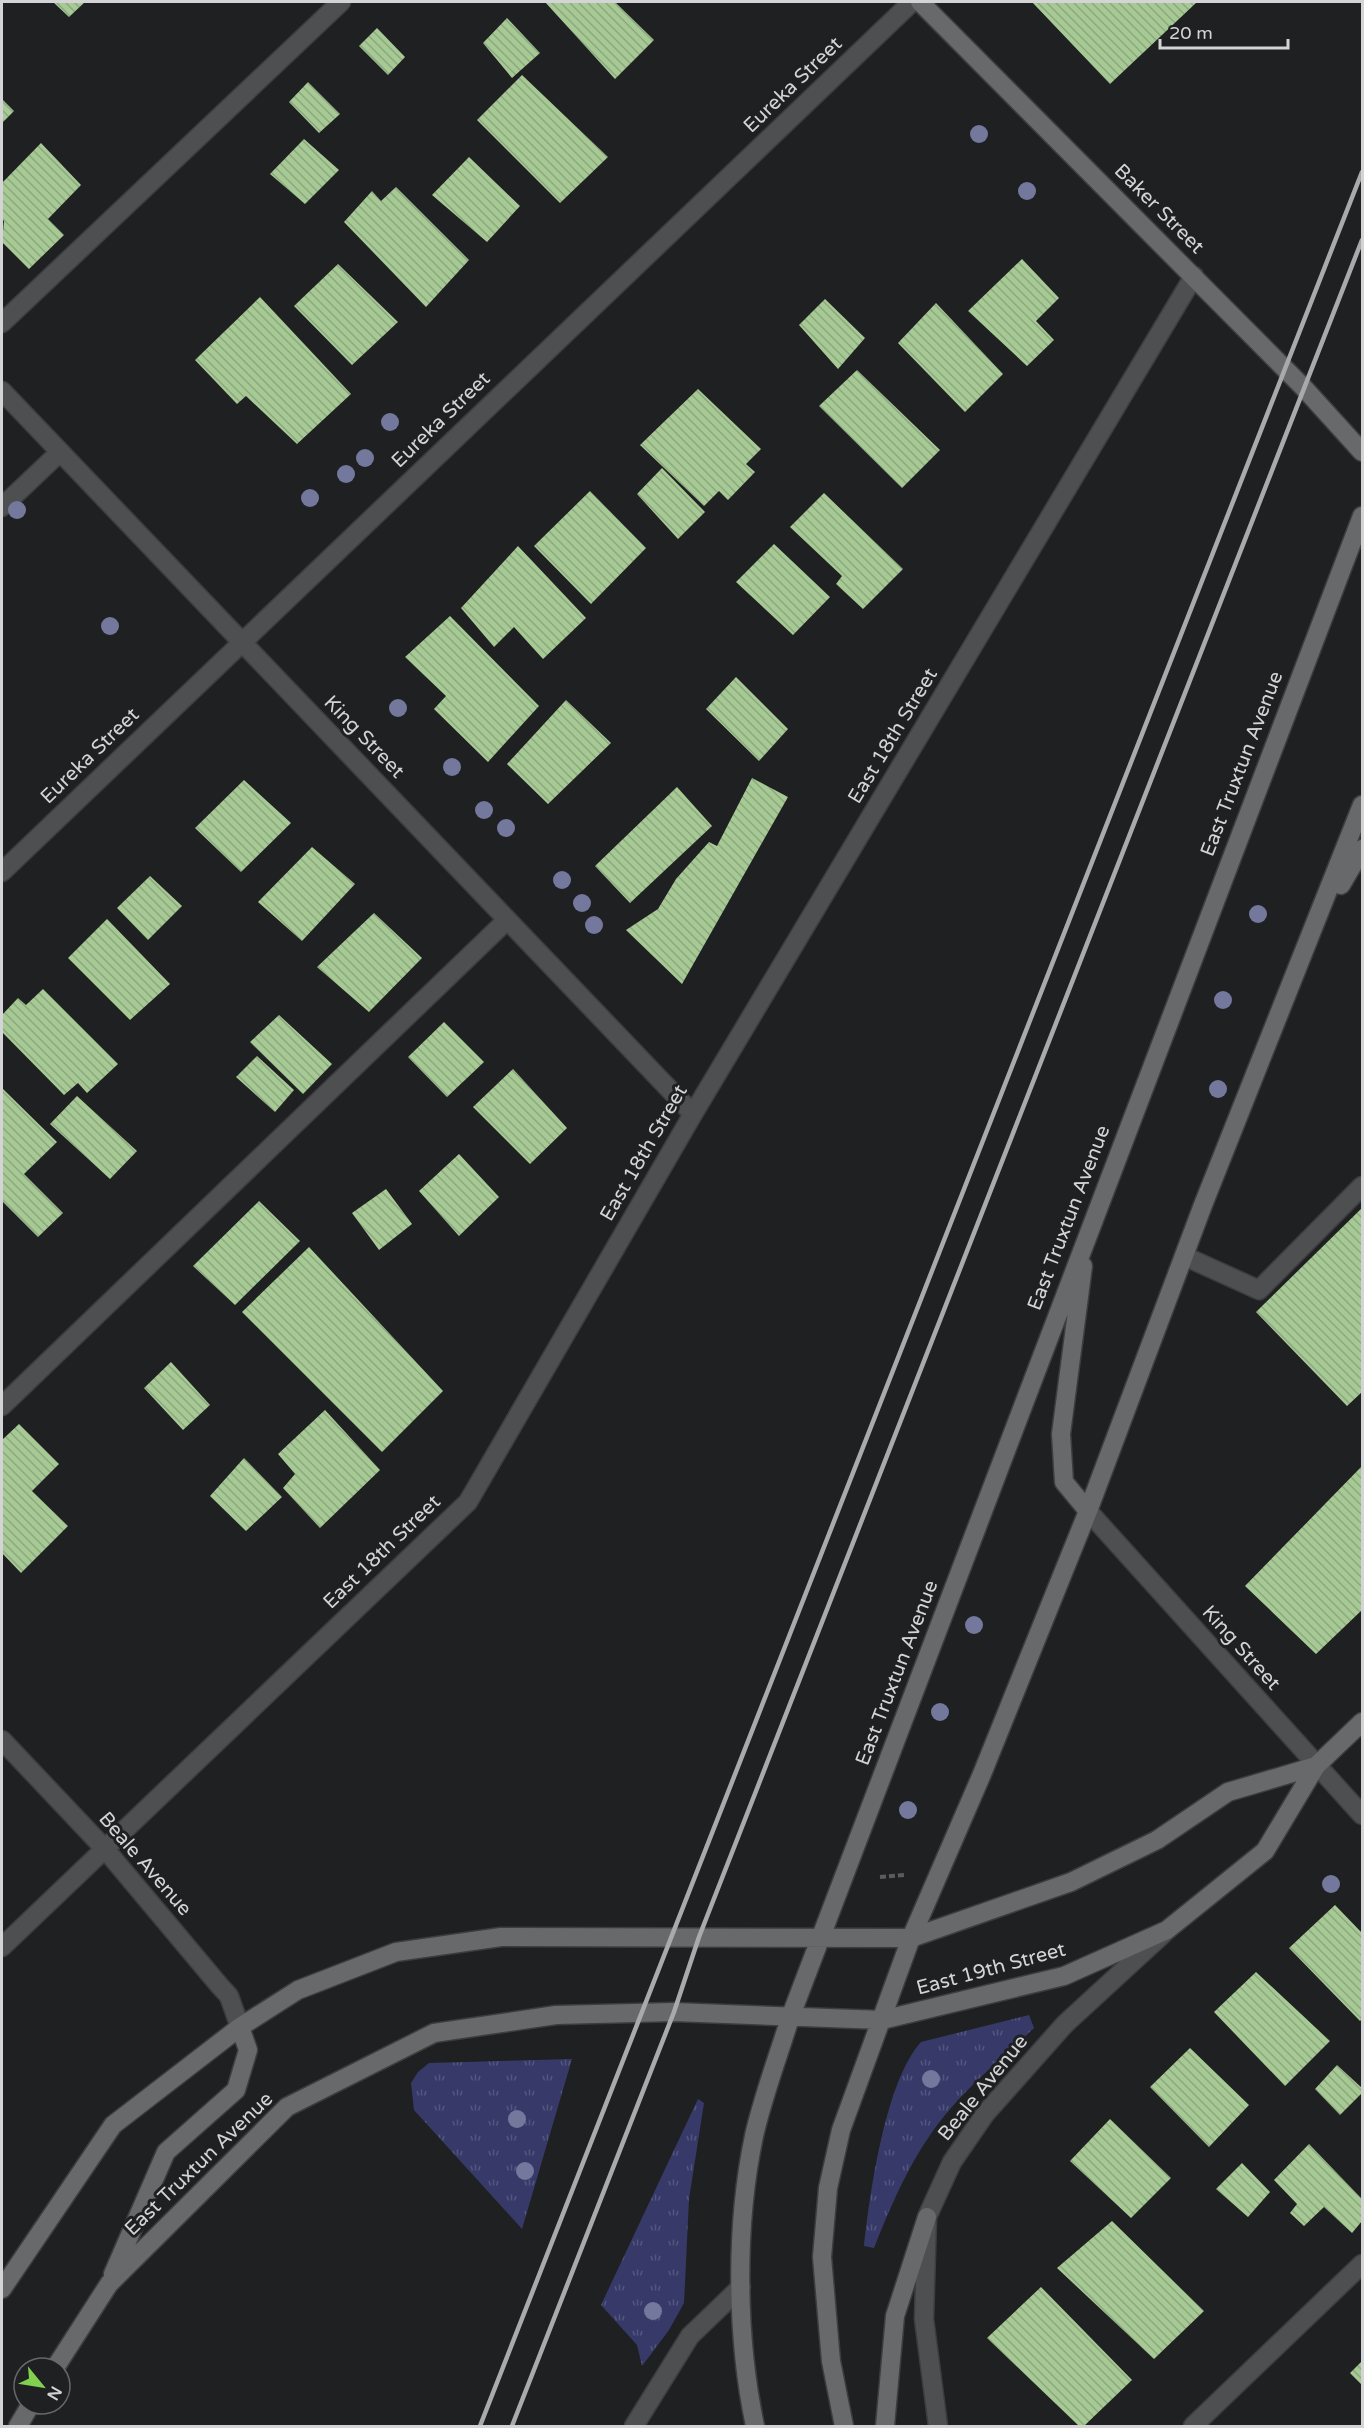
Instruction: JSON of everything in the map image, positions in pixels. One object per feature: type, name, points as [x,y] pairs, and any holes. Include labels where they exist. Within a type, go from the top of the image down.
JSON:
[{"type":"main road","name":"Baker Street","points":[[920,2],[1194,276],[1304,388],[1362,452]]},
{"type":"main road","name":"East Truxtun Avenue","points":[[820,1937],[1362,516]]},
{"type":"main road","points":[[844,2427],[825,2315],[823,2232],[828,2188],[841,2130],[911,1938],[982,1774],[1088,1510],[1184,1256],[1362,805]]},
{"type":"main road","points":[[1312,935],[1362,849]]},
{"type":"main road","points":[[1088,1234],[1060,1434],[1064,1482],[1088,1510]]},
{"type":"main road","name":"East 19th Street","points":[[882,2020],[1064,1976],[1167,1930],[1264,1851],[1316,1766],[1362,1722]]},
{"type":"main road","name":"East 19th Street","points":[[911,1938],[1071,1882],[1156,1840],[1228,1792],[1316,1766]]},
{"type":"main road","points":[[2,2289],[113,2125],[240,2027],[298,1990],[396,1952],[501,1937],[911,1938]]},
{"type":"main road","points":[[755,2427],[748,2378],[741,2287],[742,2240],[754,2135],[790,2018],[820,1937]]},
{"type":"main road","name":"East Truxtun Avenue","points":[[63,2356],[109,2284],[287,2107],[434,2033],[556,2015],[674,2012],[882,2020]]},
{"type":"main road","points":[[109,2284],[166,2152],[236,2090],[248,2050],[240,2027]]},
{"type":"main road","points":[[885,2427],[895,2316],[927,2217]]},
{"type":"street","points":[[2,323],[341,2]]},
{"type":"street","name":"Eureka Street","points":[[2,872],[912,2]]},
{"type":"street","name":"East 18th Street","points":[[2,1947],[468,1502],[693,1114],[1194,276]]},
{"type":"street","name":"King Street","points":[[2,391],[693,1114]]},
{"type":"street","points":[[2,507],[60,452]]},
{"type":"street","points":[[2,1406],[507,920]]},
{"type":"street","points":[[1184,1256],[1259,1290],[1362,1186]]},
{"type":"street","name":"King Street","points":[[1088,1510],[1362,1815]]},
{"type":"street","name":"Beale Avenue","points":[[2,1740],[105,1849],[228,1996],[240,2027]]},
{"type":"street","name":"Beale Avenue","points":[[938,2427],[924,2319],[927,2217],[952,2162],[985,2114],[1065,2024],[1167,1930]]},
{"type":"street","points":[[1193,2427],[1362,2264]]},
{"type":"street","points":[[634,2427],[690,2336],[741,2287]]},
{"type":"path","points":[[880,1877],[909,1874]]},
{"type":"green space","points":[[1029,2015],[1034,2028],[971,2087],[938,2124],[906,2175],[874,2248],[864,2246],[881,2139],[898,2083],[908,2060],[921,2042]]},
{"type":"green space","points":[[572,2059],[522,2229],[414,2110],[411,2083],[418,2072],[429,2063]]},
{"type":"green space","points":[[698,2099],[704,2103],[689,2199],[684,2303],[669,2330],[642,2366],[637,2345],[601,2305]]},
{"type":"building","points":[[53,2],[85,2],[69,17]]},
{"type":"building","points":[[545,2],[615,2],[654,40],[615,79]]},
{"type":"building","points":[[1032,2],[1197,2],[1110,84]]},
{"type":"building","points":[[507,18],[540,53],[512,78],[483,43]]},
{"type":"building","points":[[377,28],[405,57],[388,75],[359,46]]},
{"type":"building","points":[[522,75],[608,157],[560,203],[477,120]]},
{"type":"building","points":[[308,82],[340,114],[319,133],[289,102]]},
{"type":"building","points":[[2,99],[14,111],[2,123]]},
{"type":"building","points":[[304,139],[339,170],[305,204],[270,174]]},
{"type":"building","points":[[41,143],[81,185],[48,219],[64,235],[29,269],[2,242],[4,221],[2,219],[2,183]]},
{"type":"building","points":[[469,157],[520,206],[487,242],[432,195]]},
{"type":"building","points":[[396,187],[469,260],[426,307],[344,222],[372,191],[381,201]]},
{"type":"building","points":[[1022,259],[1059,298],[1036,321],[1054,340],[1027,366],[968,311]]},
{"type":"building","points":[[338,264],[398,322],[352,365],[294,306]]},
{"type":"building","points":[[260,297],[351,394],[297,444],[246,396],[237,404],[195,360]]},
{"type":"building","points":[[825,299],[865,338],[838,369],[799,325]]},
{"type":"building","points":[[936,303],[1003,374],[965,412],[898,343]]},
{"type":"building","points":[[857,370],[940,450],[902,488],[819,406]]},
{"type":"building","points":[[698,389],[761,449],[746,464],[755,472],[728,500],[719,491],[704,506],[640,445]]},
{"type":"building","points":[[662,468],[705,512],[678,539],[637,494]]},
{"type":"building","points":[[590,491],[646,548],[591,604],[534,546]]},
{"type":"building","points":[[824,493],[903,569],[863,609],[836,584],[842,576],[790,527]]},
{"type":"building","points":[[774,544],[830,597],[793,635],[736,582]]},
{"type":"building","points":[[518,546],[586,618],[543,659],[514,627],[494,647],[461,608]]},
{"type":"building","points":[[450,616],[539,706],[488,762],[434,709],[446,696],[405,657]]},
{"type":"building","points":[[736,677],[788,729],[759,761],[706,709]]},
{"type":"building","points":[[566,700],[611,743],[548,804],[507,764]]},
{"type":"building","points":[[752,778],[788,797],[682,984],[626,930],[658,909],[676,879],[709,842],[717,846]]},
{"type":"building","points":[[244,780],[291,823],[241,872],[195,828]]},
{"type":"building","points":[[677,787],[712,826],[630,903],[595,866]]},
{"type":"building","points":[[312,847],[355,884],[302,941],[258,902]]},
{"type":"building","points":[[150,876],[182,906],[148,940],[117,908]]},
{"type":"building","points":[[374,913],[422,958],[369,1012],[317,967]]},
{"type":"building","points":[[107,919],[170,984],[130,1020],[68,958]]},
{"type":"building","points":[[43,989],[118,1064],[87,1093],[78,1083],[64,1095],[2,1032],[2,1015],[18,998],[26,1005]]},
{"type":"building","points":[[279,1015],[332,1064],[303,1094],[250,1042]]},
{"type":"building","points":[[444,1022],[484,1062],[447,1097],[408,1057]]},
{"type":"building","points":[[257,1056],[294,1090],[275,1112],[236,1077]]},
{"type":"building","points":[[513,1069],[567,1128],[530,1164],[473,1107]]},
{"type":"building","points":[[2,1088],[57,1142],[24,1174],[63,1213],[38,1237],[2,1201]]},
{"type":"building","points":[[77,1096],[137,1151],[110,1179],[50,1124]]},
{"type":"building","points":[[459,1154],[499,1197],[459,1236],[419,1191]]},
{"type":"building","points":[[386,1189],[412,1224],[379,1250],[352,1213]]},
{"type":"building","points":[[259,1201],[300,1241],[235,1305],[193,1266]]},
{"type":"building","points":[[1362,1208],[1362,1392],[1347,1406],[1256,1312]]},
{"type":"building","points":[[309,1247],[443,1391],[382,1452],[242,1312]]},
{"type":"building","points":[[171,1362],[210,1405],[183,1430],[144,1388]]},
{"type":"building","points":[[325,1410],[380,1470],[320,1528],[283,1488],[295,1474],[278,1454]]},
{"type":"building","points":[[19,1424],[59,1464],[32,1491],[68,1526],[21,1573],[2,1553],[2,1440]]},
{"type":"building","points":[[244,1458],[282,1497],[246,1531],[210,1496]]},
{"type":"building","points":[[1362,1466],[1362,1610],[1316,1654],[1245,1586]]},
{"type":"building","points":[[1335,1905],[1362,1933],[1362,2019],[1360,2021],[1289,1948]]},
{"type":"building","points":[[1256,1972],[1330,2041],[1285,2086],[1214,2012]]},
{"type":"building","points":[[1190,2048],[1249,2105],[1209,2147],[1150,2087]]},
{"type":"building","points":[[1337,2065],[1362,2088],[1362,2093],[1340,2115],[1315,2089]]},
{"type":"building","points":[[1110,2119],[1171,2178],[1131,2218],[1070,2161]]},
{"type":"building","points":[[1309,2144],[1362,2199],[1362,2221],[1352,2233],[1324,2207],[1304,2226],[1290,2213],[1297,2204],[1274,2180]]},
{"type":"building","points":[[1242,2163],[1270,2192],[1248,2217],[1216,2189]]},
{"type":"building","points":[[1112,2221],[1204,2311],[1154,2359],[1057,2268]]},
{"type":"building","points":[[1041,2287],[1132,2380],[1084,2426],[1079,2426],[987,2338]]},
{"type":"building","points":[[1362,2361],[1362,2385],[1350,2373]]},
{"type":"railway","points":[[480,2426],[1362,172]]},
{"type":"railway","points":[[512,2426],[674,2012],[699,1937],[1362,240]]}]
